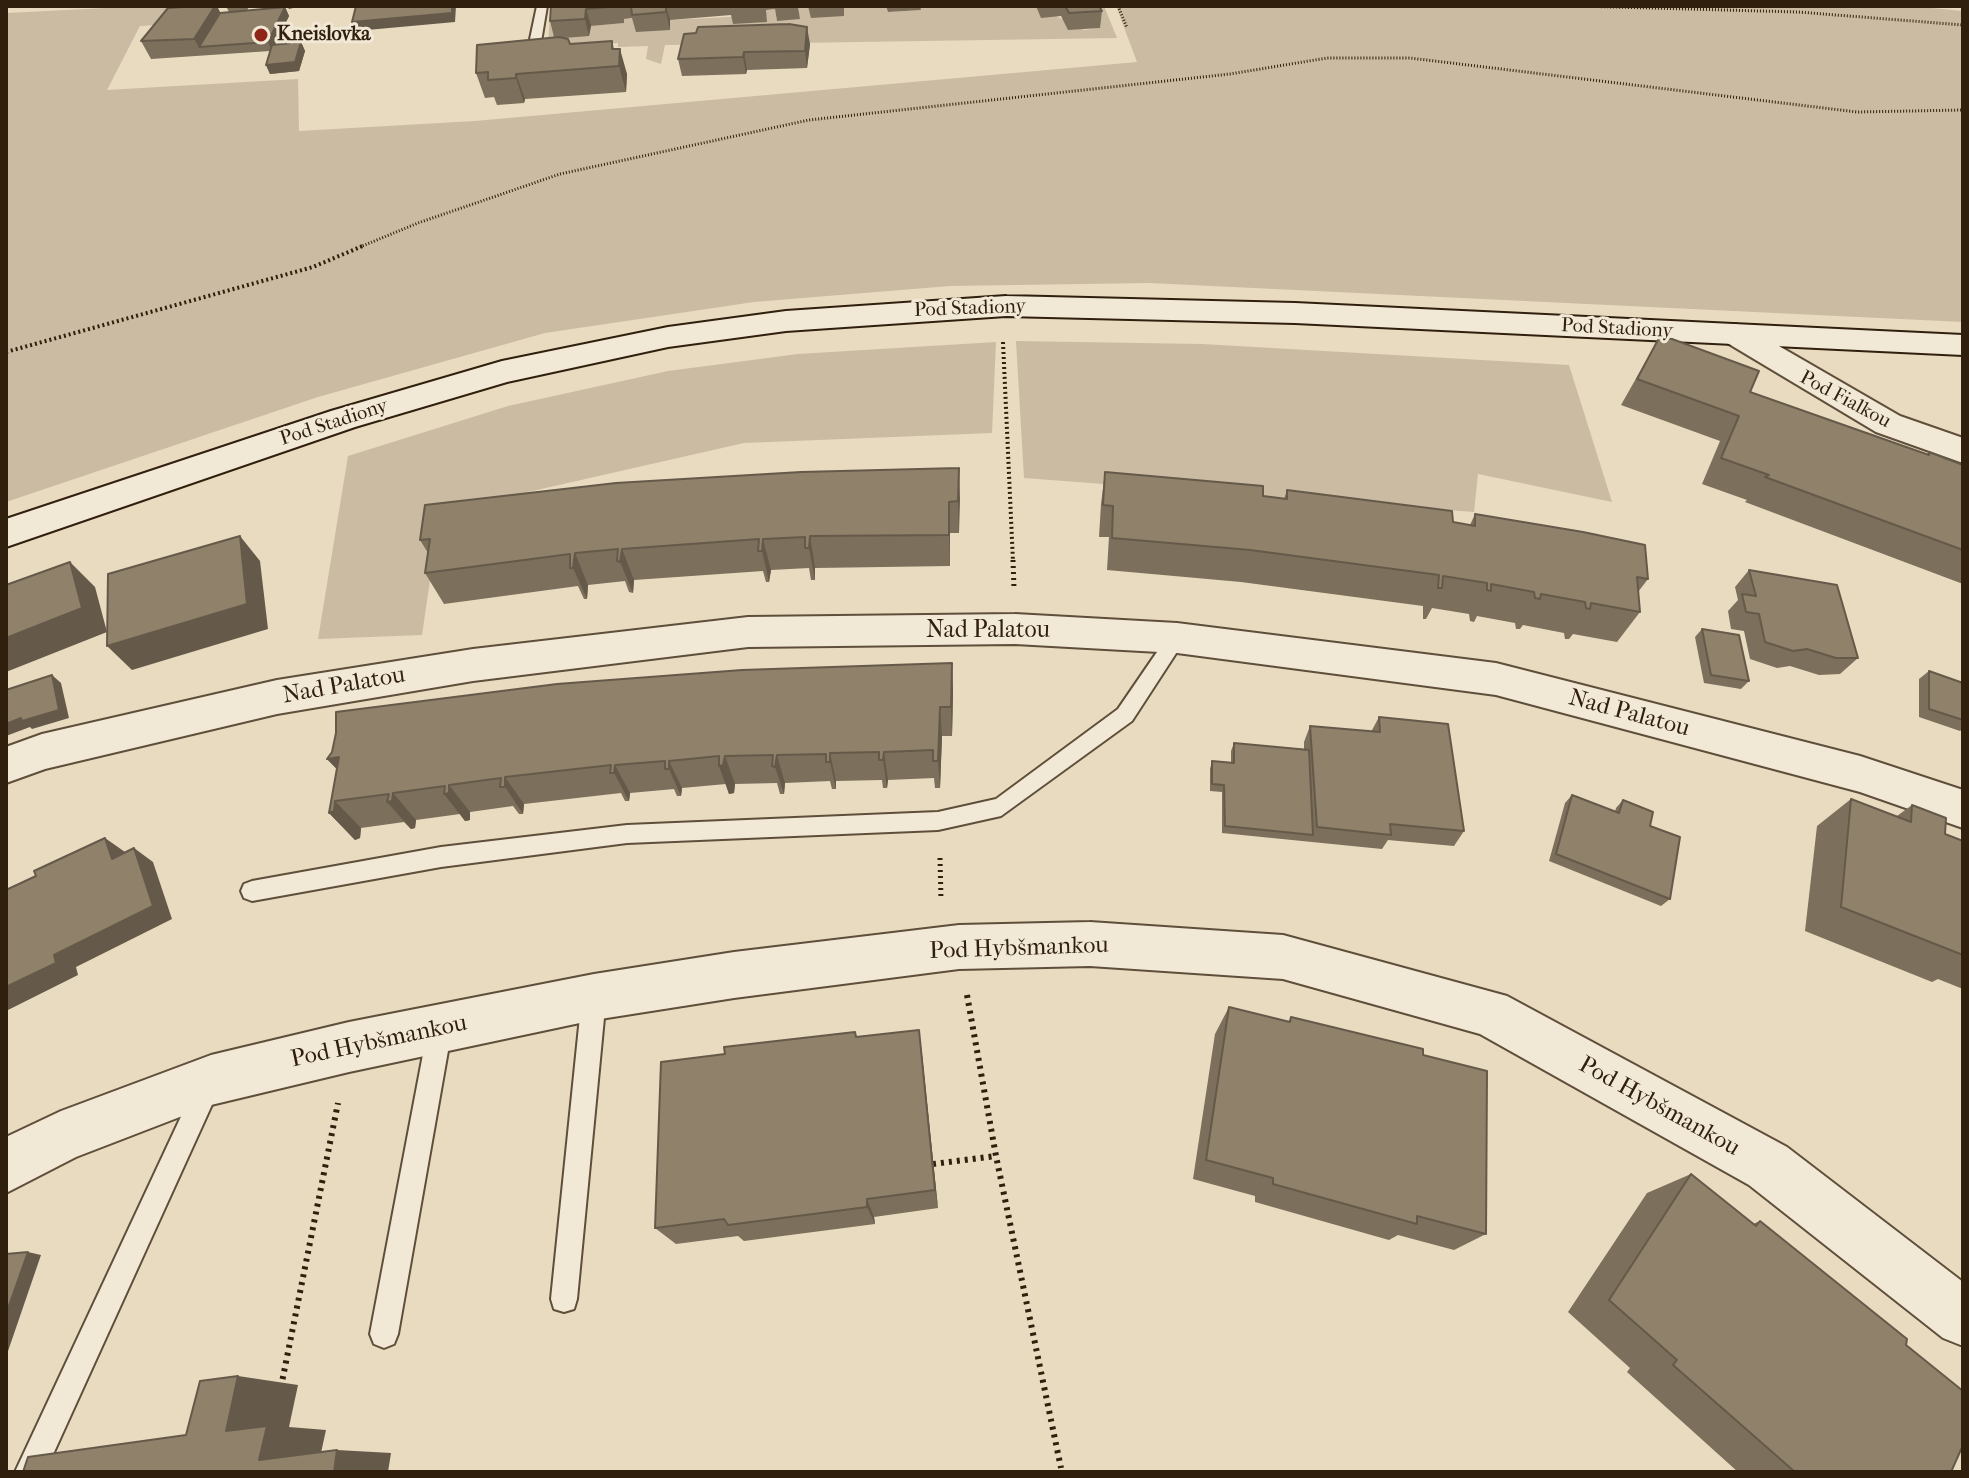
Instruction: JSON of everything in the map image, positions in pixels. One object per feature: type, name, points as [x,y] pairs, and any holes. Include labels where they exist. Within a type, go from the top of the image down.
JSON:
[{"type":"main road","name":"Pod Stadiony","points":[[6,533],[343,419],[502,372],[668,337],[786,321],[1006,306],[1295,313],[1963,345]]},
{"type":"street","name":"Pod Fialkou","points":[[1735,334],[1810,382],[1888,424],[1963,451]]},
{"type":"street","name":"Nad Palatou","points":[[6,765],[42,752],[277,697],[473,665],[748,632],[1015,629],[1177,638],[1496,679],[1860,774],[1963,809]]},
{"type":"street","name":"Pod Hybšmankou","points":[[6,1166],[61,1137],[211,1080],[349,1047],[594,997],[734,975],[951,948],[1090,944],[1283,957],[1490,1013],[1768,1166],[1963,1318]]},
{"type":"lane","points":[[542,6],[535,44],[549,52],[573,53]]},
{"type":"lane","points":[[252,891],[441,857],[627,834],[938,821],[1001,807],[1125,715],[1177,638]]},
{"type":"lane","points":[[564,1299],[594,997]]},
{"type":"lane","points":[[384,1334],[440,1028]]},
{"type":"lane","points":[[30,1472],[211,1080]]},
{"type":"path","points":[[1118,6],[1127,28]]},
{"type":"path","points":[[1577,6],[1798,12],[1963,25]]},
{"type":"path","points":[[6,352],[313,267],[418,223],[560,174],[809,120],[1230,74],[1327,58],[1410,58],[1857,112],[1963,110]]},
{"type":"path","points":[[1003,335],[1015,629]]},
{"type":"path","points":[[938,821],[951,948],[1061,1468]]},
{"type":"path","points":[[281,1387],[349,1047]]},
{"type":"path","points":[[933,1164],[996,1156]]},
{"type":"shaded area","points":[[210,6],[180,24],[140,26],[107,90],[298,79],[299,131],[475,121],[1137,62],[1116,6],[1911,6],[1963,11],[1963,322],[1149,283],[950,286],[754,302],[545,333],[318,397],[6,502],[6,13]]},
{"type":"shaded area","points":[[808,6],[810,12],[845,6],[886,6],[888,12],[920,10],[920,6],[1036,6],[1084,30],[1098,28],[1080,6],[1104,6],[1117,38],[665,45],[661,64],[646,59],[648,46],[618,47],[618,43],[557,48],[548,44],[550,14],[557,14],[589,36],[591,26],[623,23],[624,19],[634,18],[669,30],[670,20],[766,15],[766,10],[775,9],[777,21],[798,7]]},
{"type":"shaded area","points":[[1016,341],[1202,344],[1569,365],[1612,502],[1478,474],[1474,512],[1024,478]]},
{"type":"shaded area","points":[[996,342],[992,433],[744,443],[440,512],[422,635],[318,639],[348,456],[508,406],[668,371],[798,354]]},
{"type":"building","points":[[215,6],[194,39],[141,41],[168,8]]},
{"type":"building","points":[[356,6],[452,6],[452,13],[352,22]]},
{"type":"building","points":[[551,6],[619,6],[586,9],[585,19],[550,21]]},
{"type":"building","points":[[631,6],[666,6],[666,12],[632,15]]},
{"type":"building","points":[[1065,6],[1099,6],[1102,11],[1069,13]]},
{"type":"building","points":[[285,7],[268,42],[199,47],[220,13]]},
{"type":"building","points":[[789,24],[807,27],[805,51],[744,52],[743,57],[678,59],[684,34],[696,33],[698,27]]},
{"type":"building","points":[[559,37],[568,39],[570,44],[612,41],[612,49],[620,49],[619,66],[516,74],[516,78],[488,80],[488,72],[476,73],[477,45]]},
{"type":"building","points":[[301,42],[295,62],[266,65],[272,45]]},
{"type":"building","points":[[1659,338],[1672,339],[1759,371],[1750,392],[1963,465],[1963,550],[1721,458],[1739,416],[1637,379]]},
{"type":"building","points":[[959,468],[958,501],[949,502],[949,535],[810,536],[809,548],[805,548],[805,537],[763,539],[762,551],[758,551],[759,539],[622,549],[620,562],[617,561],[618,549],[575,553],[573,568],[570,568],[570,554],[425,573],[430,539],[420,540],[425,505],[616,483],[801,472]]},
{"type":"building","points":[[1105,472],[1263,486],[1263,496],[1287,499],[1287,490],[1452,511],[1453,522],[1475,526],[1475,514],[1583,532],[1645,545],[1648,579],[1637,577],[1640,612],[1591,603],[1590,609],[1586,608],[1585,602],[1541,594],[1540,599],[1535,598],[1534,592],[1491,584],[1491,591],[1487,590],[1487,583],[1443,576],[1442,588],[1438,588],[1439,575],[1250,550],[1112,538],[1113,506],[1103,505]]},
{"type":"building","points":[[240,536],[247,604],[107,646],[108,574]]},
{"type":"building","points":[[70,562],[82,608],[6,638],[6,585]]},
{"type":"building","points":[[1749,570],[1837,585],[1858,658],[1836,658],[1807,649],[1793,651],[1765,642],[1759,614],[1746,612],[1742,594],[1756,596]]},
{"type":"building","points":[[1702,629],[1739,635],[1749,681],[1711,675]]},
{"type":"building","points":[[952,663],[951,707],[940,707],[938,761],[933,761],[933,750],[884,752],[883,760],[879,760],[879,752],[830,753],[830,762],[826,762],[826,754],[777,755],[775,767],[772,766],[773,755],[725,756],[723,765],[719,766],[719,756],[669,761],[669,769],[665,769],[665,761],[615,765],[614,773],[610,773],[611,765],[505,777],[505,787],[500,787],[501,778],[449,785],[449,793],[444,794],[445,786],[393,793],[392,801],[387,802],[389,794],[335,801],[334,811],[329,813],[339,757],[327,759],[332,752],[336,733],[336,712],[557,684],[742,670]]},
{"type":"building","points":[[1929,671],[1963,683],[1963,720],[1929,709]]},
{"type":"building","points":[[52,675],[59,710],[6,724],[6,690]]},
{"type":"building","points":[[1379,717],[1448,724],[1464,831],[1390,824],[1391,835],[1317,827],[1310,726],[1380,732]]},
{"type":"building","points":[[1234,743],[1309,750],[1313,835],[1225,826],[1224,785],[1212,784],[1212,761],[1234,763]]},
{"type":"building","points":[[1572,795],[1619,813],[1623,800],[1653,812],[1650,826],[1680,837],[1670,899],[1556,854]]},
{"type":"building","points":[[1851,799],[1911,822],[1912,805],[1946,818],[1945,834],[1963,841],[1963,955],[1841,907]]},
{"type":"building","points":[[105,838],[112,859],[134,848],[153,906],[54,955],[56,963],[6,987],[6,890],[36,876],[34,871]]},
{"type":"building","points":[[1229,1007],[1290,1022],[1291,1017],[1423,1049],[1423,1055],[1487,1071],[1486,1234],[1417,1216],[1417,1224],[1273,1184],[1273,1178],[1206,1160]]},
{"type":"building","points":[[919,1030],[935,1190],[867,1199],[867,1207],[728,1225],[724,1219],[655,1228],[661,1062],[725,1054],[724,1047],[855,1032],[856,1037]]},
{"type":"building","points":[[1691,1174],[1756,1226],[1760,1221],[1907,1339],[1906,1345],[1963,1391],[1963,1445],[1951,1472],[1795,1472],[1673,1365],[1677,1360],[1609,1300]]},
{"type":"building","points":[[28,1252],[6,1314],[6,1254]]},
{"type":"building","points":[[238,1376],[226,1431],[267,1426],[259,1460],[337,1450],[334,1472],[23,1472],[28,1457],[186,1435],[200,1381]]},
{"type":"place","name":"Kneislovka","points":[[261,35]]}]
